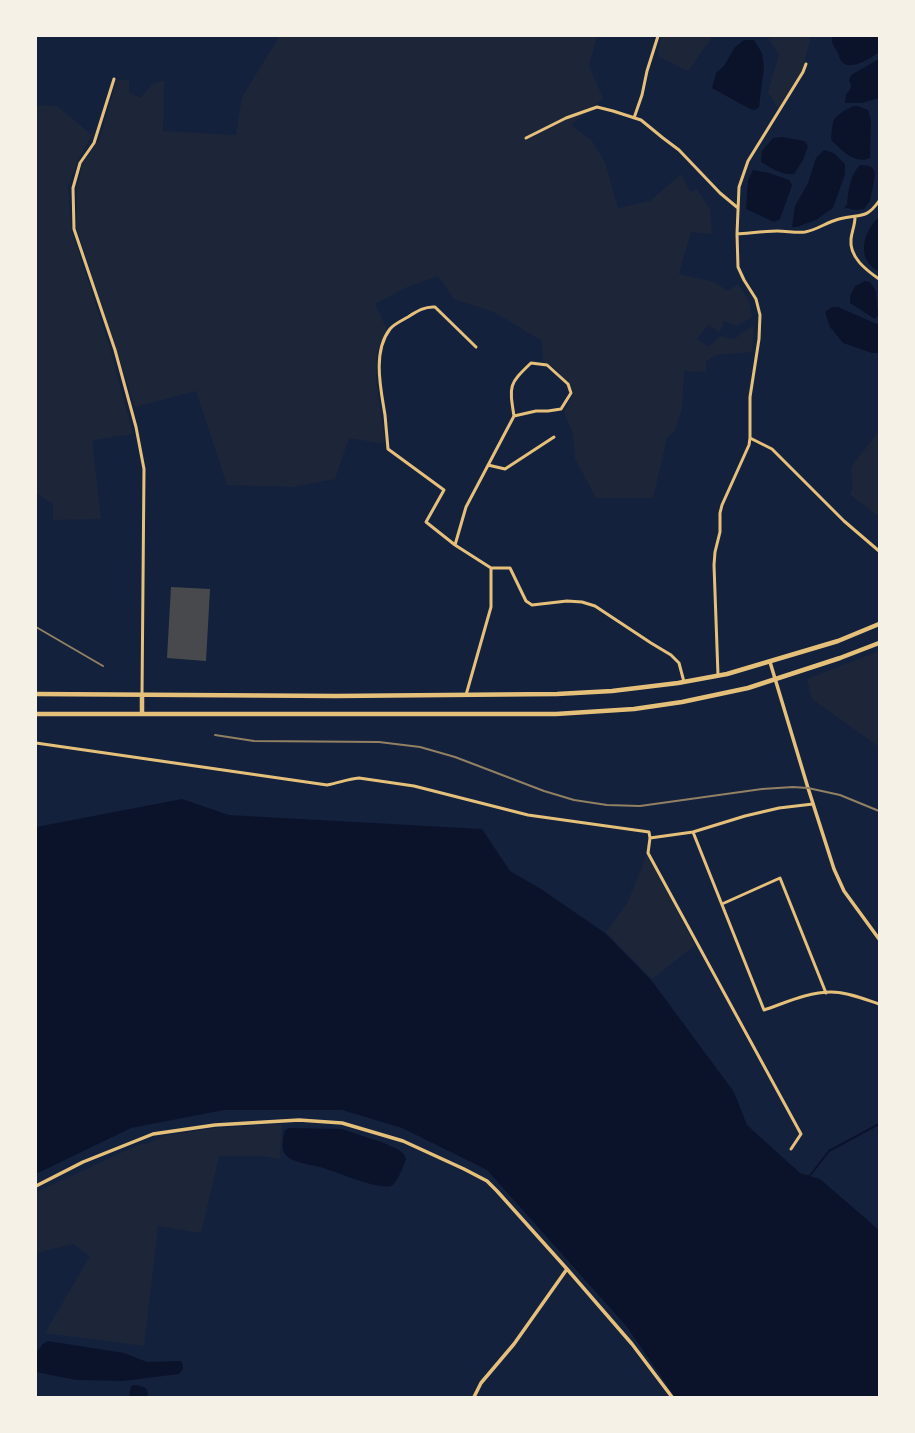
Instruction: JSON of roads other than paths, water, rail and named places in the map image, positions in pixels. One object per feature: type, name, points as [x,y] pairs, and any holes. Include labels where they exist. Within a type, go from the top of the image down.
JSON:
[{"type":"main road","points":[[36,694],[328,696],[557,694],[612,691],[684,682],[770,662],[838,641],[879,624]]},
{"type":"main road","points":[[36,714],[587,713],[634,710],[682,702],[748,688],[840,658],[879,643]]},
{"type":"main road","points":[[142,695],[142,714]]},
{"type":"street","points":[[634,118],[642,95],[647,71],[658,36]]},
{"type":"street","points":[[718,675],[714,566],[715,552],[720,532],[721,509],[749,445],[750,397],[759,338],[760,315],[756,299],[738,267],[737,234],[739,187],[748,161],[803,72],[806,64]]},
{"type":"street","points":[[114,79],[94,143],[80,163],[73,188],[74,229],[115,350],[136,427],[144,469],[142,695]]},
{"type":"street","points":[[526,138],[566,118],[597,107],[642,120],[679,150],[720,193],[738,208]]},
{"type":"street","points":[[737,234],[777,231],[797,233],[807,232],[841,218],[855,217],[872,210],[879,201]]},
{"type":"street","points":[[855,217],[855,225],[851,237],[852,249],[859,262],[879,280]]},
{"type":"street","points":[[476,347],[435,307],[431,306],[394,326],[389,330],[384,341],[381,354],[380,383],[388,449],[444,490],[426,522],[455,545],[491,568],[510,568],[526,601],[532,605],[573,601],[595,606],[671,655],[680,663],[684,682]]},
{"type":"street","points":[[455,545],[466,507],[514,416],[510,397],[512,382],[531,363],[547,365],[568,384],[571,393],[561,409],[536,411],[514,416]]},
{"type":"street","points":[[488,465],[506,469],[554,437]]},
{"type":"street","points":[[750,438],[772,449],[844,521],[879,551]]},
{"type":"street","points":[[466,695],[491,607],[491,568]]},
{"type":"street","points":[[770,662],[834,869],[844,892],[879,939]]},
{"type":"street","points":[[36,743],[327,785],[359,778],[414,786],[528,815],[649,832],[650,838],[648,853],[802,1134],[791,1149]]},
{"type":"street","points":[[650,838],[692,832],[745,816],[779,808],[813,804]]},
{"type":"street","points":[[692,832],[764,1010],[811,995],[831,992],[858,997],[879,1004]]},
{"type":"street","points":[[722,904],[780,878],[826,993]]},
{"type":"street","points":[[36,1186],[83,1162],[154,1134],[214,1125],[299,1120],[342,1123],[403,1141],[464,1168],[487,1181],[567,1269],[634,1347],[672,1397]]},
{"type":"street","points":[[474,1397],[481,1382],[514,1344],[567,1269]]},
{"type":"waterway","points":[[808,1178],[829,1151],[879,1124]]},
{"type":"railway","points":[[36,627],[103,666]]},
{"type":"railway","points":[[215,735],[254,741],[379,742],[420,747],[455,757],[544,791],[574,800],[607,805],[640,806],[762,789],[793,787],[808,788],[840,795],[879,811]]}]
